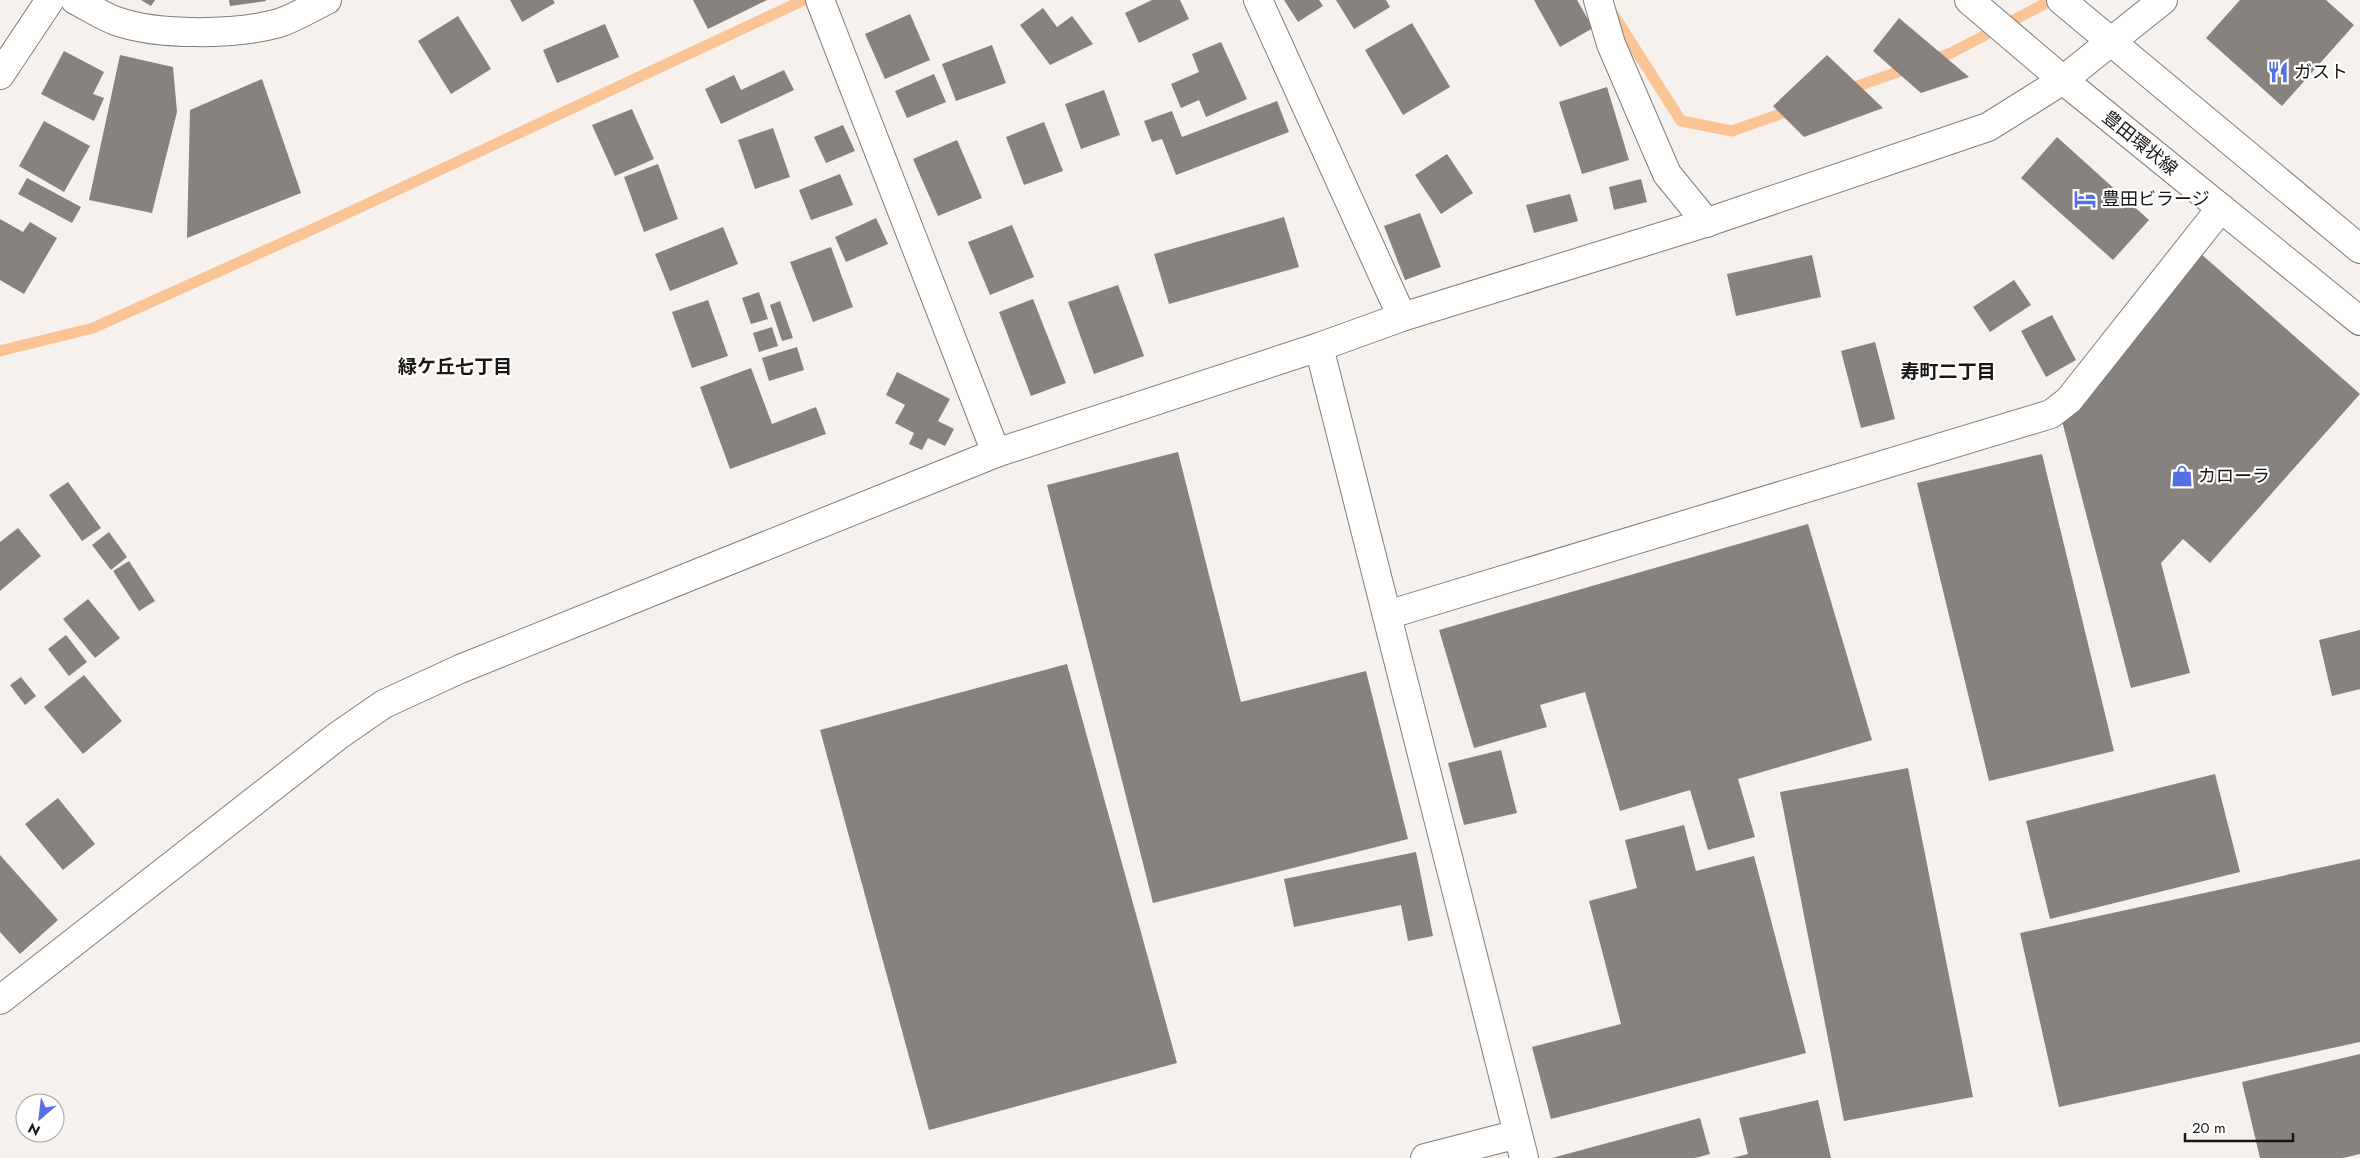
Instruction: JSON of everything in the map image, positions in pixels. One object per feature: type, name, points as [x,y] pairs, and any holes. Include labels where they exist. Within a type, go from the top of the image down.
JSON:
[{"type":"street","points":[[0,75],[50,0]]},
{"type":"street","points":[[76,0],[116,21],[155,29],[235,31],[280,23],[327,0]]},
{"type":"street","points":[[820,0],[996,453]]},
{"type":"street","points":[[1258,0],[1402,316]]},
{"type":"street","points":[[1598,0],[1611,44],[1667,174],[1707,222]]},
{"type":"street","name":"豊田環状線","points":[[1969,0],[2062,80],[2360,321]]},
{"type":"street","points":[[2061,0],[2360,249]]},
{"type":"street","points":[[0,1000],[339,735],[384,704],[460,669],[996,453],[1319,347],[1402,316],[1707,222],[1988,127],[2062,80],[2163,0]]},
{"type":"street","points":[[1387,615],[2051,414],[2069,400],[2221,208]]},
{"type":"street","points":[[1319,347],[1521,1146],[1425,1158]]},
{"type":"building","points":[[141,0],[155,0],[151,6]]},
{"type":"building","points":[[229,0],[266,0],[266,1],[230,6]]},
{"type":"building","points":[[510,0],[553,0],[555,3],[522,22]]},
{"type":"building","points":[[693,0],[767,0],[708,29]]},
{"type":"building","points":[[1152,0],[1180,0],[1189,19],[1139,43],[1125,13]]},
{"type":"building","points":[[1284,0],[1319,0],[1323,6],[1298,22]]},
{"type":"building","points":[[1336,0],[1386,0],[1390,7],[1354,29]]},
{"type":"building","points":[[1534,0],[1577,0],[1593,28],[1560,47]]},
{"type":"building","name":"ガスト","points":[[2240,0],[2326,0],[2354,25],[2282,106],[2206,38]]},
{"type":"building","points":[[1043,8],[1057,27],[1072,16],[1093,44],[1050,65],[1020,25]]},
{"type":"building","points":[[910,14],[930,60],[885,79],[865,34]]},
{"type":"building","points":[[458,16],[491,69],[451,94],[418,41]]},
{"type":"building","points":[[1899,18],[1969,77],[1921,93],[1873,51]]},
{"type":"building","points":[[1412,23],[1450,87],[1403,115],[1365,50]]},
{"type":"building","points":[[605,24],[619,57],[557,83],[543,50]]},
{"type":"building","points":[[1221,42],[1247,99],[1206,117],[1199,100],[1181,108],[1171,84],[1199,72],[1192,54]]},
{"type":"building","points":[[992,45],[1006,83],[956,101],[942,64]]},
{"type":"building","points":[[64,51],[104,72],[93,94],[104,98],[94,121],[41,94]]},
{"type":"building","points":[[120,55],[173,67],[177,112],[152,213],[89,200]]},
{"type":"building","points":[[1827,55],[1883,108],[1804,137],[1773,106]]},
{"type":"building","points":[[784,70],[794,90],[721,124],[705,89],[734,75],[741,90]]},
{"type":"building","points":[[934,74],[946,102],[907,118],[895,91]]},
{"type":"building","points":[[262,79],[301,193],[187,238],[190,110]]},
{"type":"building","points":[[1607,87],[1629,160],[1582,174],[1559,102]]},
{"type":"building","points":[[1104,90],[1120,135],[1081,149],[1065,104]]},
{"type":"building","points":[[1277,101],[1289,132],[1176,175],[1162,139],[1152,142],[1144,121],[1172,111],[1182,137]]},
{"type":"building","points":[[632,109],[654,159],[615,176],[592,125]]},
{"type":"building","points":[[44,121],[90,146],[64,192],[19,166]]},
{"type":"building","points":[[1044,122],[1063,171],[1024,185],[1006,137]]},
{"type":"building","points":[[843,125],[855,151],[826,163],[814,137]]},
{"type":"building","points":[[773,128],[790,177],[755,189],[738,140]]},
{"type":"building","name":"豊田ビラージ","points":[[2057,137],[2149,220],[2113,260],[2021,178]]},
{"type":"building","points":[[957,140],[982,198],[938,216],[913,159]]},
{"type":"building","points":[[1447,154],[1473,193],[1441,214],[1415,175]]},
{"type":"building","points":[[658,164],[678,219],[644,232],[624,177]]},
{"type":"building","points":[[840,174],[853,205],[811,220],[799,190]]},
{"type":"building","points":[[27,178],[81,207],[72,223],[18,194]]},
{"type":"building","points":[[1641,179],[1647,202],[1614,210],[1609,187]]},
{"type":"building","points":[[1570,194],[1578,221],[1534,233],[1526,205]]},
{"type":"building","points":[[1420,213],[1441,267],[1405,280],[1384,226]]},
{"type":"building","points":[[1284,217],[1299,267],[1169,304],[1154,254]]},
{"type":"building","points":[[876,218],[888,244],[846,262],[835,237]]},
{"type":"building","points":[[0,219],[23,232],[30,222],[57,238],[24,294],[0,280]]},
{"type":"building","points":[[1012,225],[1034,277],[990,295],[968,242]]},
{"type":"building","points":[[723,227],[738,264],[670,291],[655,254]]},
{"type":"building","points":[[831,247],[853,307],[813,322],[790,262]]},
{"type":"building","name":"カローラ","points":[[2201,254],[2360,394],[2210,563],[2183,539],[2161,563],[2190,673],[2131,688],[2060,413]]},
{"type":"building","points":[[1812,255],[1821,297],[1736,316],[1727,274]]},
{"type":"building","points":[[2014,280],[2031,305],[1990,332],[1973,307]]},
{"type":"building","points":[[1118,285],[1144,356],[1094,374],[1068,302]]},
{"type":"building","points":[[759,292],[768,319],[751,324],[742,298]]},
{"type":"building","points":[[1033,299],[1066,383],[1031,396],[999,312]]},
{"type":"building","points":[[708,300],[728,356],[692,368],[672,312]]},
{"type":"building","points":[[780,301],[793,338],[782,341],[770,305]]},
{"type":"building","points":[[2052,315],[2076,360],[2046,377],[2021,331]]},
{"type":"building","points":[[772,327],[778,346],[759,352],[753,333]]},
{"type":"building","points":[[1875,342],[1895,419],[1861,428],[1841,351]]},
{"type":"building","points":[[797,347],[804,370],[769,381],[762,358]]},
{"type":"building","points":[[751,368],[772,424],[816,407],[826,434],[730,469],[700,387]]},
{"type":"building","points":[[897,372],[950,399],[938,421],[954,429],[945,446],[928,438],[922,450],[909,444],[914,433],[895,423],[905,405],[886,395]]},
{"type":"building","points":[[1178,452],[1241,702],[1366,671],[1408,839],[1153,903],[1047,485]]},
{"type":"building","points":[[2042,454],[2114,751],[1989,781],[1917,483]]},
{"type":"building","points":[[68,482],[101,528],[82,541],[49,495]]},
{"type":"building","points":[[1808,524],[1872,740],[1738,779],[1755,837],[1708,850],[1690,790],[1620,811],[1585,692],[1540,705],[1547,727],[1474,748],[1439,630]]},
{"type":"building","points":[[18,528],[41,556],[0,591],[0,542]]},
{"type":"building","points":[[109,532],[127,557],[111,570],[92,545]]},
{"type":"building","points":[[129,561],[155,601],[139,611],[113,571]]},
{"type":"building","points":[[88,599],[120,638],[95,658],[63,619]]},
{"type":"building","points":[[2360,630],[2360,689],[2332,696],[2319,640]]},
{"type":"building","points":[[66,635],[87,662],[69,676],[48,649]]},
{"type":"building","points":[[1067,664],[1177,1063],[929,1130],[820,730]]},
{"type":"building","points":[[84,675],[122,721],[83,754],[44,707]]},
{"type":"building","points":[[21,677],[36,696],[25,705],[10,685]]},
{"type":"building","points":[[1501,750],[1517,813],[1464,825],[1448,763]]},
{"type":"building","points":[[1908,768],[1973,1097],[1844,1121],[1780,792]]},
{"type":"building","points":[[2215,774],[2240,872],[2050,919],[2026,821]]},
{"type":"building","points":[[58,798],[95,844],[63,870],[25,824]]},
{"type":"building","points":[[1684,825],[1696,871],[1754,856],[1806,1053],[1551,1119],[1532,1047],[1621,1024],[1589,901],[1637,888],[1625,840]]},
{"type":"building","points":[[1416,852],[1433,936],[1408,941],[1401,905],[1294,927],[1284,879]]},
{"type":"building","points":[[0,855],[58,920],[20,954],[0,932]]},
{"type":"building","points":[[2360,859],[2360,1042],[2059,1107],[2020,933]]},
{"type":"building","points":[[2360,1054],[2360,1154],[2343,1158],[2260,1158],[2242,1082]]},
{"type":"building","points":[[1818,1100],[1831,1158],[1732,1158],[1748,1154],[1739,1118]]},
{"type":"building","points":[[1700,1118],[1710,1154],[1695,1158],[1552,1158]]},
{"type":"waterway","points":[[0,351],[93,328],[322,225],[804,0]]},
{"type":"waterway","points":[[1931,60],[1951,53],[2052,0]]},
{"type":"waterway","points":[[1613,14],[1681,121],[1732,131],[1794,109]]},
{"type":"waterway","points":[[1846,90],[1912,67]]},
{"type":"place","name":"ガスト","points":[[2278,72]]},
{"type":"place","name":"豊田ビラージ","points":[[2085,199]]},
{"type":"place","name":"カローラ","points":[[2182,476]]},
{"type":"district","name":"緑ケ丘七丁目","points":[[455,366]]},
{"type":"district","name":"寿町二丁目","points":[[1948,371]]}]
